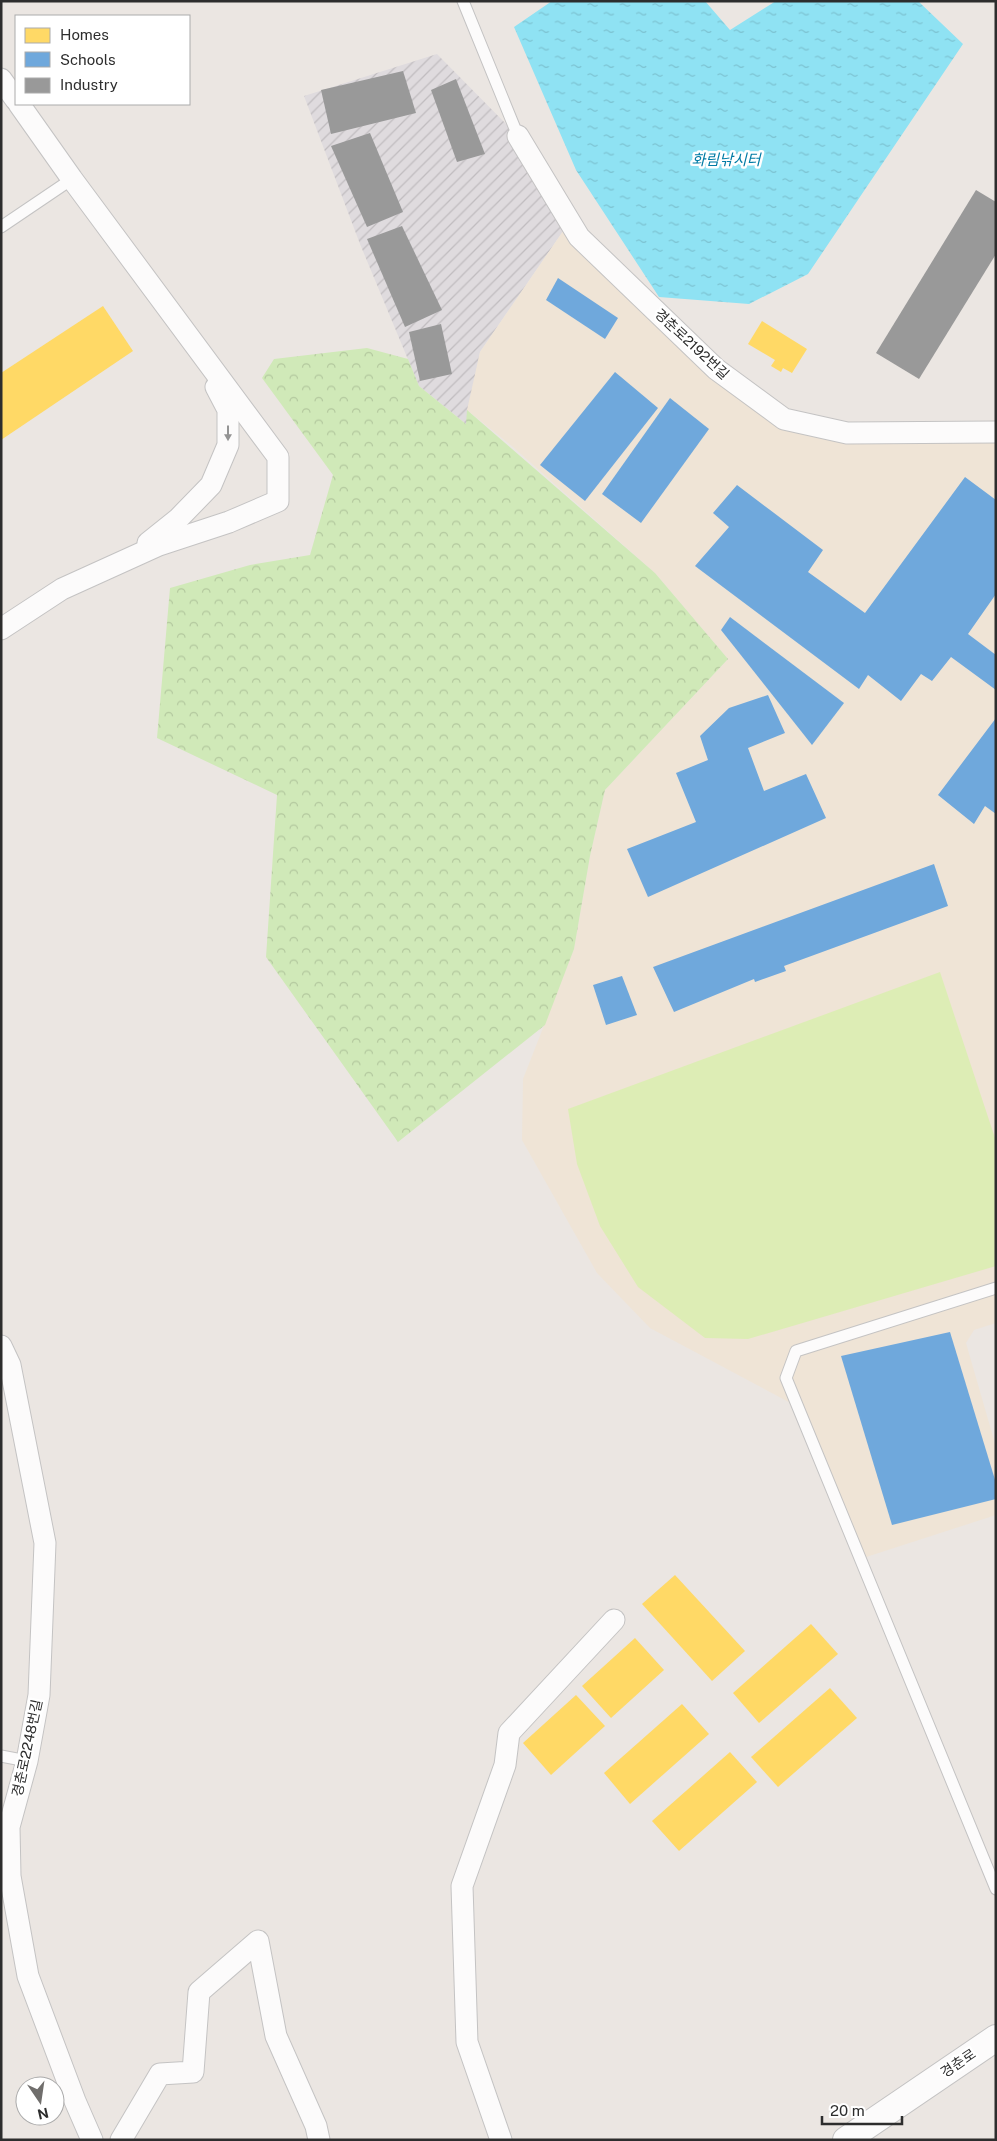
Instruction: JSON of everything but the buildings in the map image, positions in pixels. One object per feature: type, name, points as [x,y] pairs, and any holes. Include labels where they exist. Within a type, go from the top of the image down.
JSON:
[{"type":"street","points":[[1,79],[15,99]]},
{"type":"street","points":[[1,629],[62,589],[159,544],[229,522],[278,501],[278,457],[72,179],[20,105]]},
{"type":"street","name":"경춘로2192번길","points":[[518,136],[579,237],[716,368],[784,419],[847,433],[996,432]]},
{"type":"street","points":[[129,558],[178,519],[211,485],[228,444],[228,410],[192,340]]},
{"type":"street","name":"경춘로2248번길","points":[[1,1346],[10,1365],[45,1543],[39,1695],[27,1761],[9,1826],[10,1876],[28,1976],[75,2101],[92,2140]]},
{"type":"street","points":[[501,2140],[467,2042],[462,1886],[505,1765],[510,1733],[614,1620]]},
{"type":"street","points":[[121,2140],[160,2074],[193,2072],[198,1992],[258,1941],[276,2036],[316,2126],[319,2140]]},
{"type":"street","name":"경춘로","points":[[846,2140],[996,2038]]},
{"type":"lane","points":[[463,1],[518,136]]},
{"type":"lane","points":[[1,227],[72,179]]},
{"type":"lane","points":[[996,1288],[796,1351],[786,1378],[996,1889]]},
{"type":"lane","points":[[1,1756],[27,1761]]},
{"type":"shaded area","points":[[437,54],[518,136],[570,221],[480,352],[466,424],[419,386],[360,244],[304,96]]},
{"type":"shaded area","points":[[570,221],[784,419],[996,432],[996,1323],[974,1330],[966,1343],[996,1447],[996,1515],[860,1559],[798,1407],[650,1328],[597,1273],[522,1140],[523,1079],[574,949],[590,856],[605,790],[728,659],[655,573],[513,447],[467,410],[480,352]]},
{"type":"green space","points":[[367,348],[408,359],[419,386],[466,424],[467,410],[655,573],[728,659],[605,790],[590,856],[574,949],[545,1025],[398,1142],[266,957],[277,795],[157,738],[170,588],[250,565],[310,555],[333,475],[262,378],[274,359]]},
{"type":"green space","points":[[940,972],[996,1141],[996,1266],[748,1339],[705,1338],[638,1287],[600,1226],[577,1164],[568,1109]]},
{"type":"water","name":"화림낚시터","points":[[552,1],[705,1],[730,30],[776,1],[918,1],[963,44],[808,274],[749,304],[659,297],[576,170],[514,27]]}]
